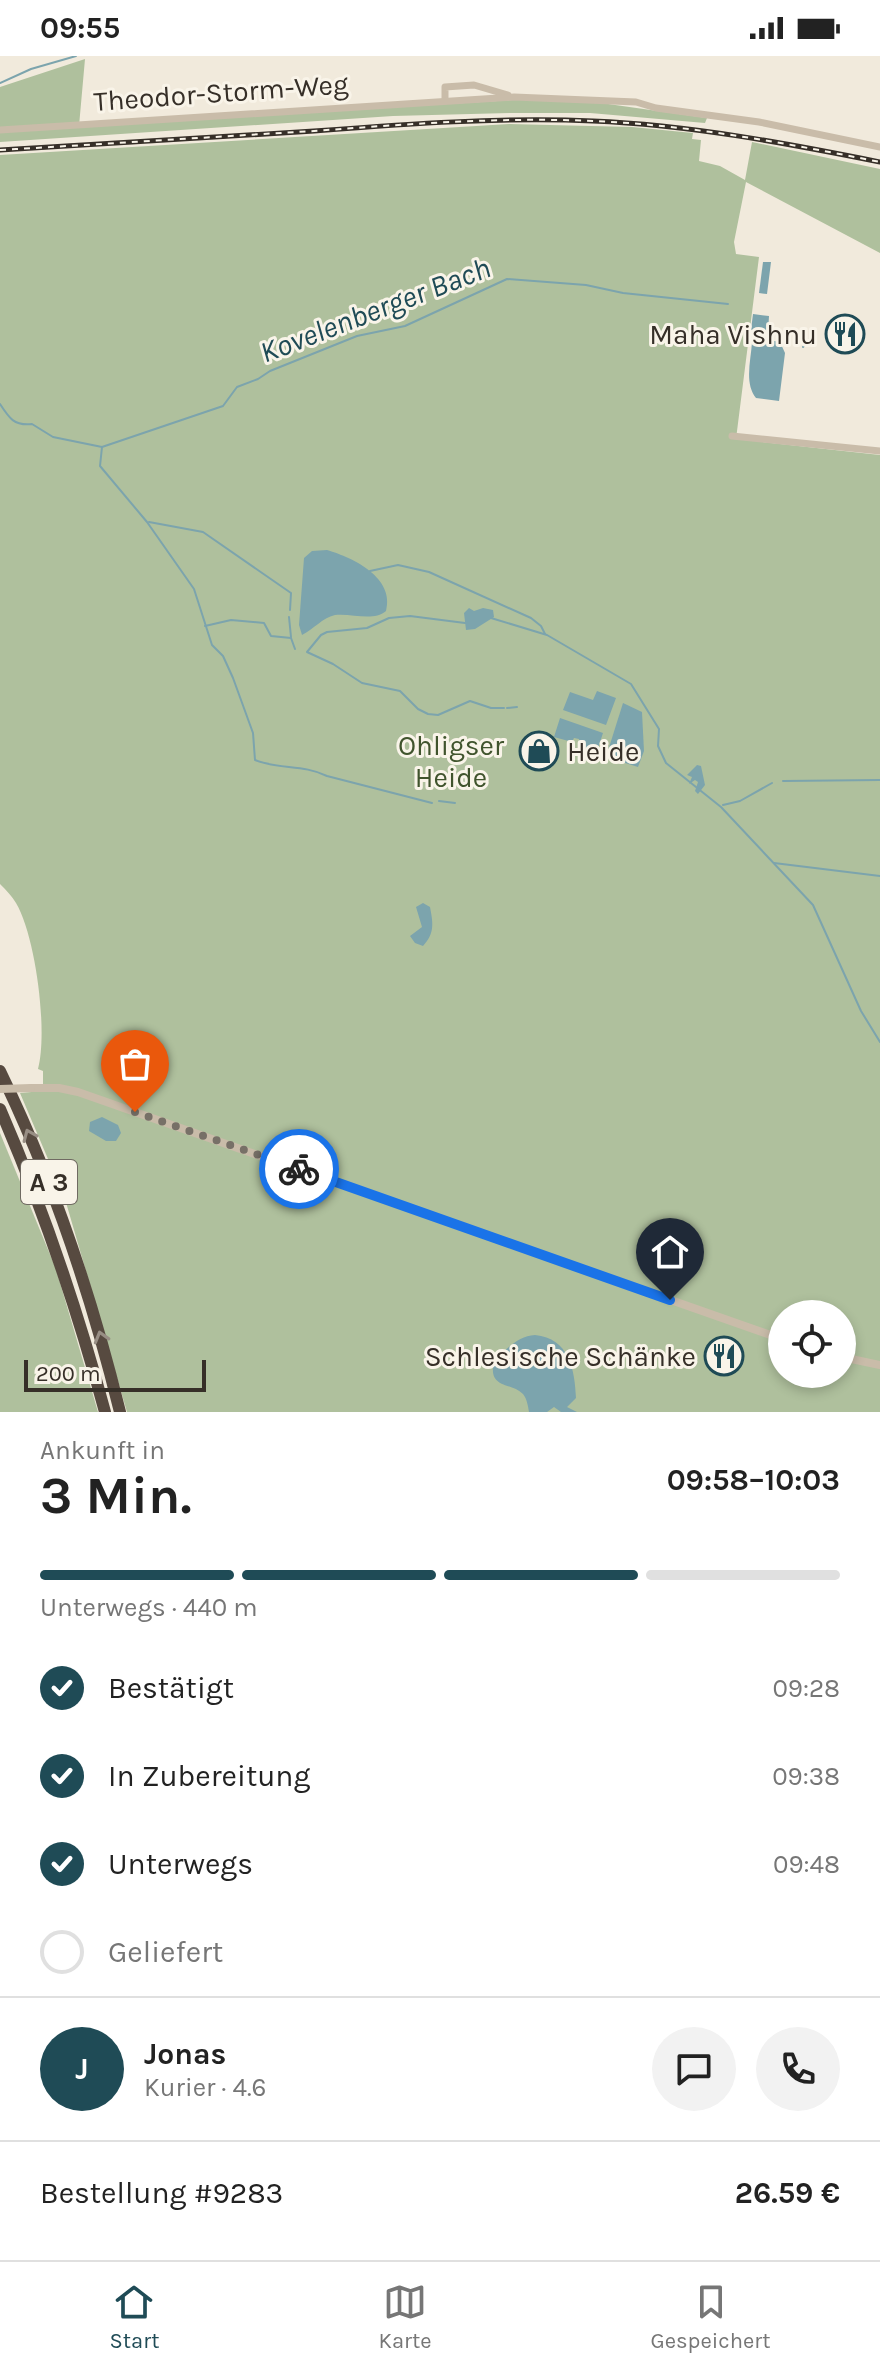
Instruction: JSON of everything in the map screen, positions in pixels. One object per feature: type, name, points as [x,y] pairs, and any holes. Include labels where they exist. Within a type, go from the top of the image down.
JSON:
[{"type":"highway","name":"A 3","points":[[3,1068],[55,1195],[103,1342],[120,1412]]},
{"type":"highway","name":"A 3","points":[[0,1109],[44,1215],[88,1347],[105,1412]]},
{"type":"street","name":"Theodor-Storm-Weg","points":[[445,100],[445,87],[474,85],[514,97]]},
{"type":"street","name":"Theodor-Storm-Weg","points":[[0,130],[514,97],[636,102],[656,108],[759,122],[880,147]]},
{"type":"street","points":[[732,436],[880,451]]},
{"type":"street","points":[[0,1089],[59,1088],[92,1097],[768,1334]]},
{"type":"street","points":[[856,1360],[880,1365]]},
{"type":"green space","points":[[85,59],[79,126],[513,100],[580,100],[707,118],[705,123],[590,113],[393,116],[0,142],[0,87]]},
{"type":"green space","name":"Ohligser Heide","points":[[509,124],[632,127],[693,133],[692,139],[701,140],[699,161],[720,166],[745,180],[752,142],[880,169],[880,253],[746,182],[734,242],[736,254],[759,257],[736,439],[880,455],[880,1412],[127,1412],[65,1199],[20,1093],[43,1091],[43,1071],[38,1069],[41,1009],[34,961],[23,918],[11,895],[0,884],[0,155]]},
{"type":"green space","points":[[0,1133],[56,1269],[98,1412],[0,1412]]},
{"type":"water","points":[[763,262],[771,262],[767,294],[759,293]]},
{"type":"water","points":[[753,314],[769,316],[768,332],[751,330]]},
{"type":"water","points":[[758,338],[780,342],[785,353],[779,401],[756,398],[752,392],[749,378],[752,342]]},
{"type":"water","points":[[327,550],[360,564],[378,579],[387,599],[386,611],[369,617],[335,615],[302,635],[299,625],[304,558],[312,551]]},
{"type":"water","points":[[469,608],[474,611],[483,608],[493,610],[494,617],[475,629],[466,630],[464,613]]},
{"type":"water","points":[[597,691],[616,698],[606,725],[563,710],[570,692],[593,700]]},
{"type":"water","points":[[623,703],[642,712],[644,751],[638,767],[606,757]]},
{"type":"water","points":[[560,718],[603,733],[596,754],[580,749],[579,739],[574,738],[572,742],[554,737]]},
{"type":"water","points":[[697,765],[701,766],[705,785],[698,794],[695,791],[698,782],[695,780],[689,784],[692,777],[687,775]]},
{"type":"water","points":[[423,903],[430,907],[432,923],[430,937],[423,946],[415,943],[410,936],[422,927],[416,907]]},
{"type":"water","points":[[102,1117],[118,1125],[121,1133],[116,1141],[106,1141],[89,1131],[90,1122]]},
{"type":"water","points":[[535,1335],[556,1342],[568,1357],[576,1398],[567,1407],[577,1412],[561,1412],[554,1407],[547,1412],[529,1412],[523,1394],[495,1379],[493,1367],[497,1357],[518,1340]]},
{"type":"waterway","points":[[0,83],[31,69],[76,56]]},
{"type":"waterway","name":"Kovelenberger Bach","points":[[102,447],[223,406],[237,387],[270,371],[357,336],[405,326],[507,279],[586,285],[623,293],[728,304]]},
{"type":"waterway","points":[[803,347],[810,339]]},
{"type":"waterway","points":[[0,404],[16,422],[32,424],[53,437],[102,447],[100,466],[147,522],[194,589],[212,645],[223,656],[253,733],[255,760],[318,772],[432,803]]},
{"type":"waterway","points":[[149,522],[203,532],[291,593],[290,610]]},
{"type":"waterway","points":[[370,571],[398,565],[429,572],[531,618],[545,634]]},
{"type":"waterway","points":[[465,623],[410,616],[389,618],[367,628],[327,632],[307,652],[362,683],[400,691],[418,709],[428,714],[438,715],[470,701],[491,708],[504,708]]},
{"type":"waterway","points":[[289,617],[291,637]]},
{"type":"waterway","points":[[491,618],[547,635],[631,684],[659,729],[658,746],[666,763],[721,807],[813,905],[861,1011],[880,1042]]},
{"type":"waterway","points":[[205,626],[231,620],[264,623],[271,636],[291,638],[295,649]]},
{"type":"waterway","points":[[507,708],[517,707]]},
{"type":"waterway","points":[[783,781],[880,780]]},
{"type":"waterway","points":[[723,805],[740,801],[772,783]]},
{"type":"waterway","points":[[439,801],[455,803]]},
{"type":"waterway","points":[[774,863],[880,876]]},
{"type":"railway","points":[[0,150],[419,124],[558,120],[629,123],[701,131],[880,162]]},
{"type":"way so far","points":[[135,1112],[299,1169]]},
{"type":"place","name":"Maha Vishnu","points":[[845,334]]},
{"type":"place","name":"Heide","points":[[539,751]]},
{"type":"place","name":"Schlesische Schänke","points":[[724,1356]]},
{"type":"route","points":[[299,1169],[670,1300]]}]
